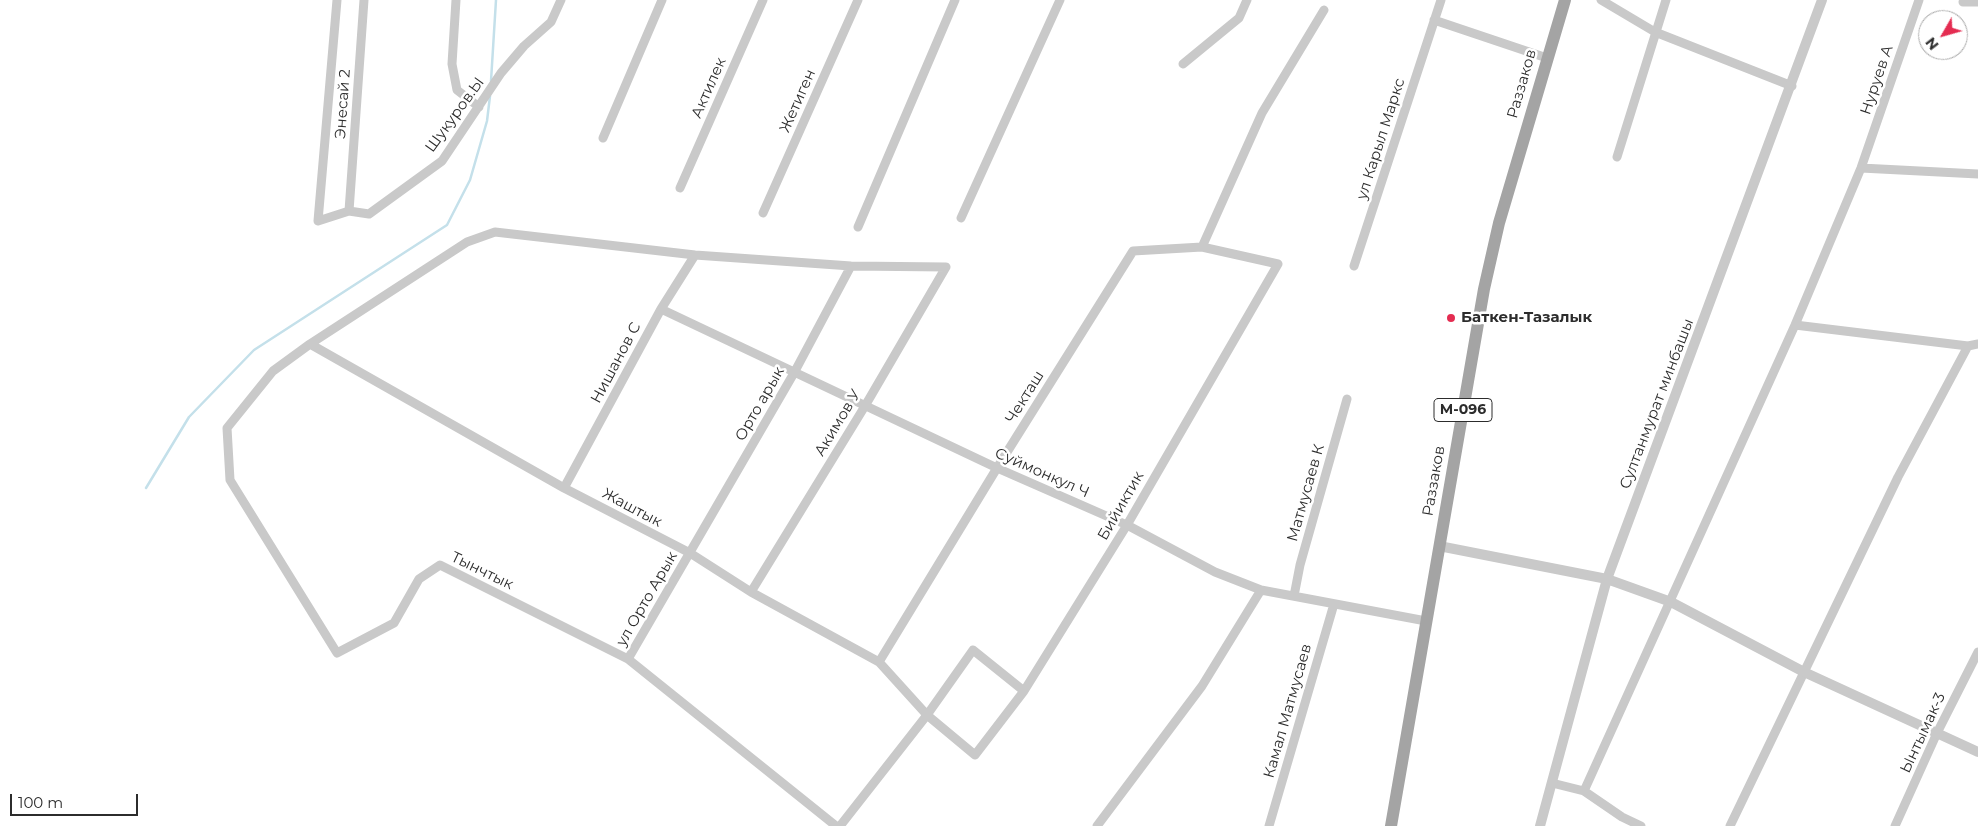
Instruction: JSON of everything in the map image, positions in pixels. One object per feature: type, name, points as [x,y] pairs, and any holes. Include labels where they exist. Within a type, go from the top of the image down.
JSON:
[{"type":"main road","name":"Раззаков","points":[[1390,826],[1484,289],[1499,223],[1564,0]]},
{"type":"street","name":"Шукуров.Ы","points":[[337,0],[318,221],[349,211],[369,214],[442,160],[501,73],[524,46],[551,22],[561,0]]},
{"type":"street","name":"Энесай 2","points":[[349,211],[364,0]]},
{"type":"street","points":[[456,0],[452,64],[457,90],[479,107]]},
{"type":"street","points":[[603,138],[662,0]]},
{"type":"street","name":"Актилек","points":[[680,188],[763,0]]},
{"type":"street","name":"Жетиген","points":[[763,213],[858,0]]},
{"type":"street","points":[[858,228],[954,0]]},
{"type":"street","points":[[961,218],[1060,0]]},
{"type":"street","points":[[1183,64],[1239,18],[1247,0]]},
{"type":"street","name":"ул Карыл Маркс","points":[[1354,266],[1441,0]]},
{"type":"street","points":[[1601,0],[1655,32],[1792,86]]},
{"type":"street","points":[[1617,157],[1666,0]]},
{"type":"street","name":"Султанмурат минбашы","points":[[1540,826],[1607,579],[1792,86],[1822,0]]},
{"type":"street","name":"Нуруев А","points":[[1584,791],[1795,325],[1861,168],[1919,0]]},
{"type":"street","points":[[1963,2],[1978,2]]},
{"type":"street","points":[[1202,247],[1262,113],[1324,10]]},
{"type":"street","points":[[1434,20],[1547,58]]},
{"type":"street","points":[[1861,168],[1978,174]]},
{"type":"street","points":[[310,344],[467,242],[495,232],[696,255],[851,266]]},
{"type":"street","name":"Чекташ","points":[[879,662],[997,468],[1133,251],[1202,247]]},
{"type":"street","name":"Бийиктик","points":[[975,755],[1024,691],[1127,525],[1278,264],[1202,247]]},
{"type":"street","name":"Нишанов С","points":[[564,488],[660,309],[696,255]]},
{"type":"street","name":"Акимов У","points":[[751,592],[865,406],[946,268],[851,266]]},
{"type":"street","name":"Орто арык","points":[[690,553],[794,373],[851,266]]},
{"type":"street","name":"Суймонкул Ч","points":[[660,309],[997,468],[1127,525],[1215,572],[1261,590],[1426,621]]},
{"type":"street","points":[[1795,325],[1968,346],[1978,344]]},
{"type":"street","name":"Тынчтык","points":[[310,344],[273,371],[227,428],[230,480],[337,653],[394,623],[419,579],[440,565],[628,659],[838,826]]},
{"type":"street","name":"Жаштык","points":[[310,344],[564,488],[690,553],[751,592],[879,662],[927,715],[975,755]]},
{"type":"street","points":[[1730,826],[1898,477],[1968,346]]},
{"type":"street","name":"Матмусаев К","points":[[1294,596],[1300,565],[1347,399]]},
{"type":"street","points":[[1439,546],[1607,579],[1671,602],[1804,672],[1978,752]]},
{"type":"street","name":"ул Орто Арык","points":[[628,659],[690,553]]},
{"type":"street","points":[[1097,826],[1202,686],[1261,590]]},
{"type":"street","name":"Камал Матмусаев","points":[[1269,826],[1334,604]]},
{"type":"street","points":[[838,826],[927,715],[973,650],[1024,691]]},
{"type":"street","name":"Ынтымак-3","points":[[1895,826],[1937,733],[1978,652]]},
{"type":"street","points":[[1552,783],[1584,791],[1622,817],[1641,826]]},
{"type":"waterway","points":[[491,81],[496,0]]},
{"type":"waterway","points":[[146,488],[189,417],[254,350],[447,225],[470,180],[487,121],[490,96]]},
{"type":"place","name":"Баткен-Тазалык","points":[[1451,318]]}]
